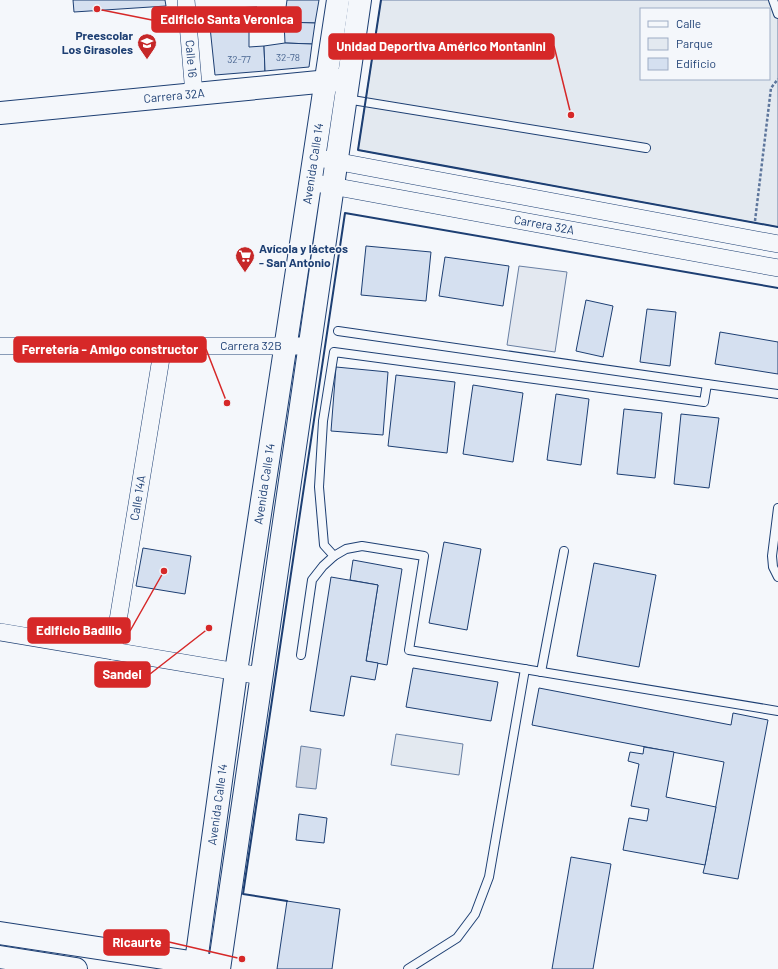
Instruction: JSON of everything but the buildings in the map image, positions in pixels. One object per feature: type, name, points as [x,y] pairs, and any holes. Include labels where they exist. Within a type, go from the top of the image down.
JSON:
[{"type":"main road","name":"Avenida Calle 14","points":[[195,966],[236,672],[338,0]]},
{"type":"main road","name":"Avenida Calle 14","points":[[219,968],[360,0]]},
{"type":"main road","name":"Carrera 32A","points":[[0,113],[326,81],[347,89]]},
{"type":"main road","points":[[76,969],[4,957],[6,934],[195,966],[219,968]]},
{"type":"street","name":"Calle 16","points":[[186,0],[194,94]]},
{"type":"street","name":"Carrera 32A","points":[[314,157],[778,244]]},
{"type":"street","name":"Carrera 32A","points":[[310,182],[778,268]]},
{"type":"street","name":"Carrera 32B","points":[[0,346],[309,346]]},
{"type":"street","name":"Calle 14A","points":[[113,651],[163,346]]},
{"type":"street","points":[[0,632],[261,676]]},
{"type":"lane","points":[[772,0],[778,14]]},
{"type":"lane","points":[[347,89],[646,148]]},
{"type":"lane","points":[[338,331],[778,394]]},
{"type":"lane","points":[[334,556],[324,545],[319,487],[323,421],[334,352],[704,402],[706,384]]},
{"type":"lane","points":[[778,508],[772,556],[773,567],[778,577]]},
{"type":"lane","points":[[301,655],[312,580],[323,566],[334,556],[346,549],[362,546],[424,556],[409,650],[778,711]]},
{"type":"lane","points":[[541,672],[564,551]]},
{"type":"lane","points":[[408,969],[457,938],[475,914],[489,877],[524,669]]},
{"type":"path","points":[[755,223],[771,88],[778,79]]},
{"type":"green space","points":[[381,0],[778,0],[778,227],[358,150]]},
{"type":"green space","points":[[396,734],[463,744],[459,775],[391,765]]},
{"type":"shaded area","points":[[519,266],[567,272],[555,352],[507,345]]},
{"type":"shaded area","points":[[301,746],[321,749],[316,789],[296,787]]},
{"type":"wall","points":[[381,0],[358,150],[778,227]]},
{"type":"wall","points":[[287,901],[243,894],[345,213],[778,288]]},
{"type":"place","name":"Edificio Santa Veronica","points":[[97,9]]},
{"type":"place","name":"Preescolar Los Girasoles","points":[[147,60]]},
{"type":"place","name":"Unidad Deportiva Américo Montanini","points":[[571,115]]},
{"type":"place","name":"Avícola y lácteos - San Antonio","points":[[245,273]]},
{"type":"place","name":"Ferretería - Amigo constructor","points":[[227,403]]},
{"type":"place","name":"Edificio Badillo","points":[[164,571]]},
{"type":"place","name":"Sandel","points":[[209,628]]},
{"type":"place","name":"Ricaurte","points":[[242,959]]}]
